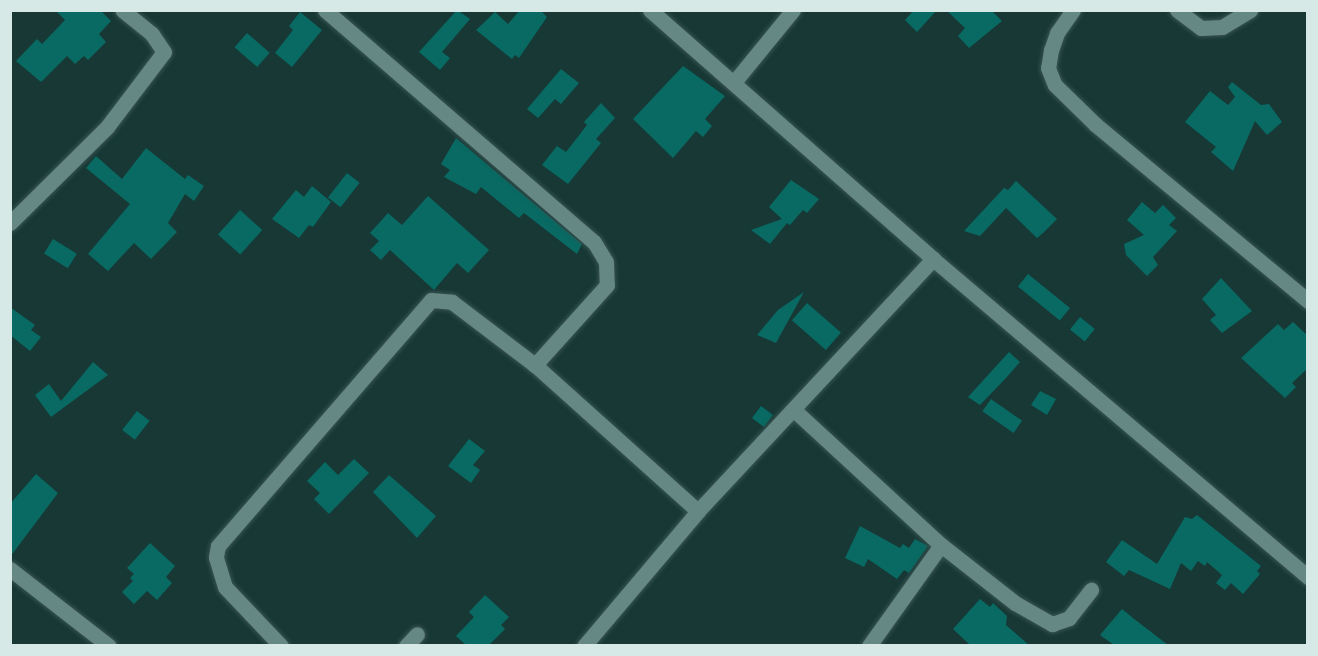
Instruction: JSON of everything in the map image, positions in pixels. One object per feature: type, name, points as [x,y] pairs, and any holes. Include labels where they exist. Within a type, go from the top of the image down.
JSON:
[{"type":"street","points":[[10,223],[107,126],[164,52],[152,34],[122,10]]},
{"type":"street","points":[[325,10],[594,242],[606,262],[607,285],[535,365]]},
{"type":"street","points":[[650,10],[735,81],[933,259],[1308,577]]},
{"type":"street","points":[[735,81],[793,10]]},
{"type":"street","points":[[1073,10],[1057,33],[1051,50],[1048,68],[1055,85],[1096,125],[1308,301]]},
{"type":"street","points":[[1177,10],[1202,28],[1222,27],[1250,10]]},
{"type":"street","points":[[584,645],[698,511],[933,259]]},
{"type":"street","points":[[281,645],[225,587],[216,557],[218,546],[431,300],[452,302],[535,365],[698,511]]},
{"type":"street","points":[[794,410],[941,545],[1015,603],[1052,624],[1069,618],[1091,590]]},
{"type":"street","points":[[869,645],[941,545]]},
{"type":"street","points":[[10,569],[110,645]]},
{"type":"street","points":[[406,645],[417,634]]},
{"type":"building","points":[[55,10],[100,10],[111,21],[99,34],[106,42],[88,60],[84,56],[75,64],[67,56],[41,82],[16,61],[37,39],[42,44],[65,20]]},
{"type":"building","points":[[457,10],[470,19],[442,52],[450,58],[440,70],[419,52]]},
{"type":"building","points":[[520,10],[540,10],[547,17],[519,58],[515,55],[512,59],[476,30],[495,12],[508,24]]},
{"type":"building","points":[[914,10],[937,10],[917,32],[905,20]]},
{"type":"building","points":[[946,10],[991,10],[1002,21],[969,48],[958,36],[965,28]]},
{"type":"building","points":[[300,12],[322,30],[292,67],[275,53],[293,30],[289,26]]},
{"type":"building","points":[[247,33],[270,53],[257,67],[235,47]]},
{"type":"building","points":[[683,66],[725,96],[705,119],[712,126],[703,137],[696,131],[673,158],[633,119]]},
{"type":"building","points":[[561,69],[579,83],[561,104],[555,99],[538,118],[527,109]]},
{"type":"building","points":[[1232,82],[1261,105],[1269,104],[1282,122],[1267,135],[1255,121],[1233,171],[1211,152],[1216,147],[1185,122],[1210,91],[1228,105],[1235,97],[1228,87]]},
{"type":"building","points":[[601,103],[615,118],[596,139],[601,143],[568,184],[542,165],[557,146],[566,152],[587,125],[584,122]]},
{"type":"building","points":[[456,138],[582,244],[577,254],[524,213],[519,218],[481,187],[476,194],[444,177],[450,170],[441,164]]},
{"type":"building","points":[[146,148],[185,179],[188,175],[204,186],[194,201],[185,194],[168,223],[177,232],[151,259],[134,243],[108,271],[88,254],[130,204],[86,168],[96,156],[122,179]]},
{"type":"building","points":[[347,173],[360,183],[341,207],[328,197]]},
{"type":"building","points":[[791,180],[819,199],[807,213],[803,210],[790,225],[787,223],[770,244],[751,230],[782,219],[769,207]]},
{"type":"building","points":[[1016,181],[1057,219],[1043,233],[1037,238],[1006,208],[980,236],[964,231],[1004,188],[1008,190]]},
{"type":"building","points":[[312,186],[331,202],[313,227],[309,225],[299,238],[272,219],[296,190],[304,197]]},
{"type":"building","points":[[428,196],[489,250],[468,273],[457,263],[434,290],[390,250],[381,260],[370,250],[379,241],[370,233],[388,213],[402,225]]},
{"type":"building","points":[[1142,202],[1155,213],[1163,205],[1176,218],[1169,225],[1177,231],[1153,257],[1158,265],[1147,276],[1126,255],[1124,244],[1144,235],[1127,220]]},
{"type":"building","points":[[240,210],[262,230],[240,255],[218,235]]},
{"type":"building","points":[[53,239],[77,254],[68,268],[44,253]]},
{"type":"building","points":[[1028,274],[1070,308],[1060,320],[1018,286]]},
{"type":"building","points":[[1221,278],[1252,311],[1222,333],[1210,320],[1216,315],[1202,299]]},
{"type":"building","points":[[804,292],[776,343],[757,335],[778,310]]},
{"type":"building","points":[[807,303],[841,333],[826,350],[792,320]]},
{"type":"building","points":[[10,307],[35,325],[31,330],[41,337],[30,351],[10,335]]},
{"type":"building","points":[[1080,317],[1095,329],[1085,341],[1070,329]]},
{"type":"building","points":[[1293,322],[1308,336],[1308,368],[1292,383],[1296,387],[1285,398],[1241,358],[1278,324],[1284,330]]},
{"type":"building","points":[[1009,352],[1020,362],[1006,378],[980,405],[968,397]]},
{"type":"building","points":[[93,362],[108,375],[51,417],[35,395],[49,384],[61,401]]},
{"type":"building","points":[[1040,391],[1056,399],[1047,415],[1031,405]]},
{"type":"building","points":[[991,399],[1022,421],[1014,433],[982,411]]},
{"type":"building","points":[[761,406],[773,415],[764,427],[752,418]]},
{"type":"building","points":[[137,411],[150,421],[135,440],[122,430]]},
{"type":"building","points":[[469,439],[485,451],[473,465],[480,470],[471,483],[448,466]]},
{"type":"building","points":[[354,459],[369,473],[329,514],[314,499],[320,493],[307,481],[325,462],[338,475]]},
{"type":"building","points":[[36,474],[58,493],[10,557],[10,504]]},
{"type":"building","points":[[389,475],[436,516],[417,538],[373,492]]},
{"type":"building","points":[[1197,515],[1261,566],[1257,571],[1260,574],[1243,594],[1231,583],[1225,590],[1216,583],[1222,575],[1207,562],[1205,566],[1198,561],[1191,571],[1181,563],[1170,589],[1129,570],[1124,576],[1106,562],[1122,540],[1157,564],[1185,517],[1192,519]]},
{"type":"building","points":[[860,526],[900,548],[903,544],[909,548],[915,539],[928,546],[909,573],[904,570],[897,579],[868,559],[864,567],[845,558]]},
{"type":"building","points":[[150,543],[175,566],[166,577],[172,583],[157,600],[147,591],[134,604],[122,592],[133,581],[130,578],[134,574],[127,568]]},
{"type":"building","points":[[485,595],[509,617],[501,625],[505,629],[489,645],[466,645],[456,636],[474,617],[469,612]]},
{"type":"building","points":[[980,599],[990,607],[993,603],[1007,616],[1006,625],[1029,645],[970,645],[953,629]]},
{"type":"building","points":[[1122,609],[1168,645],[1114,645],[1100,635]]}]
